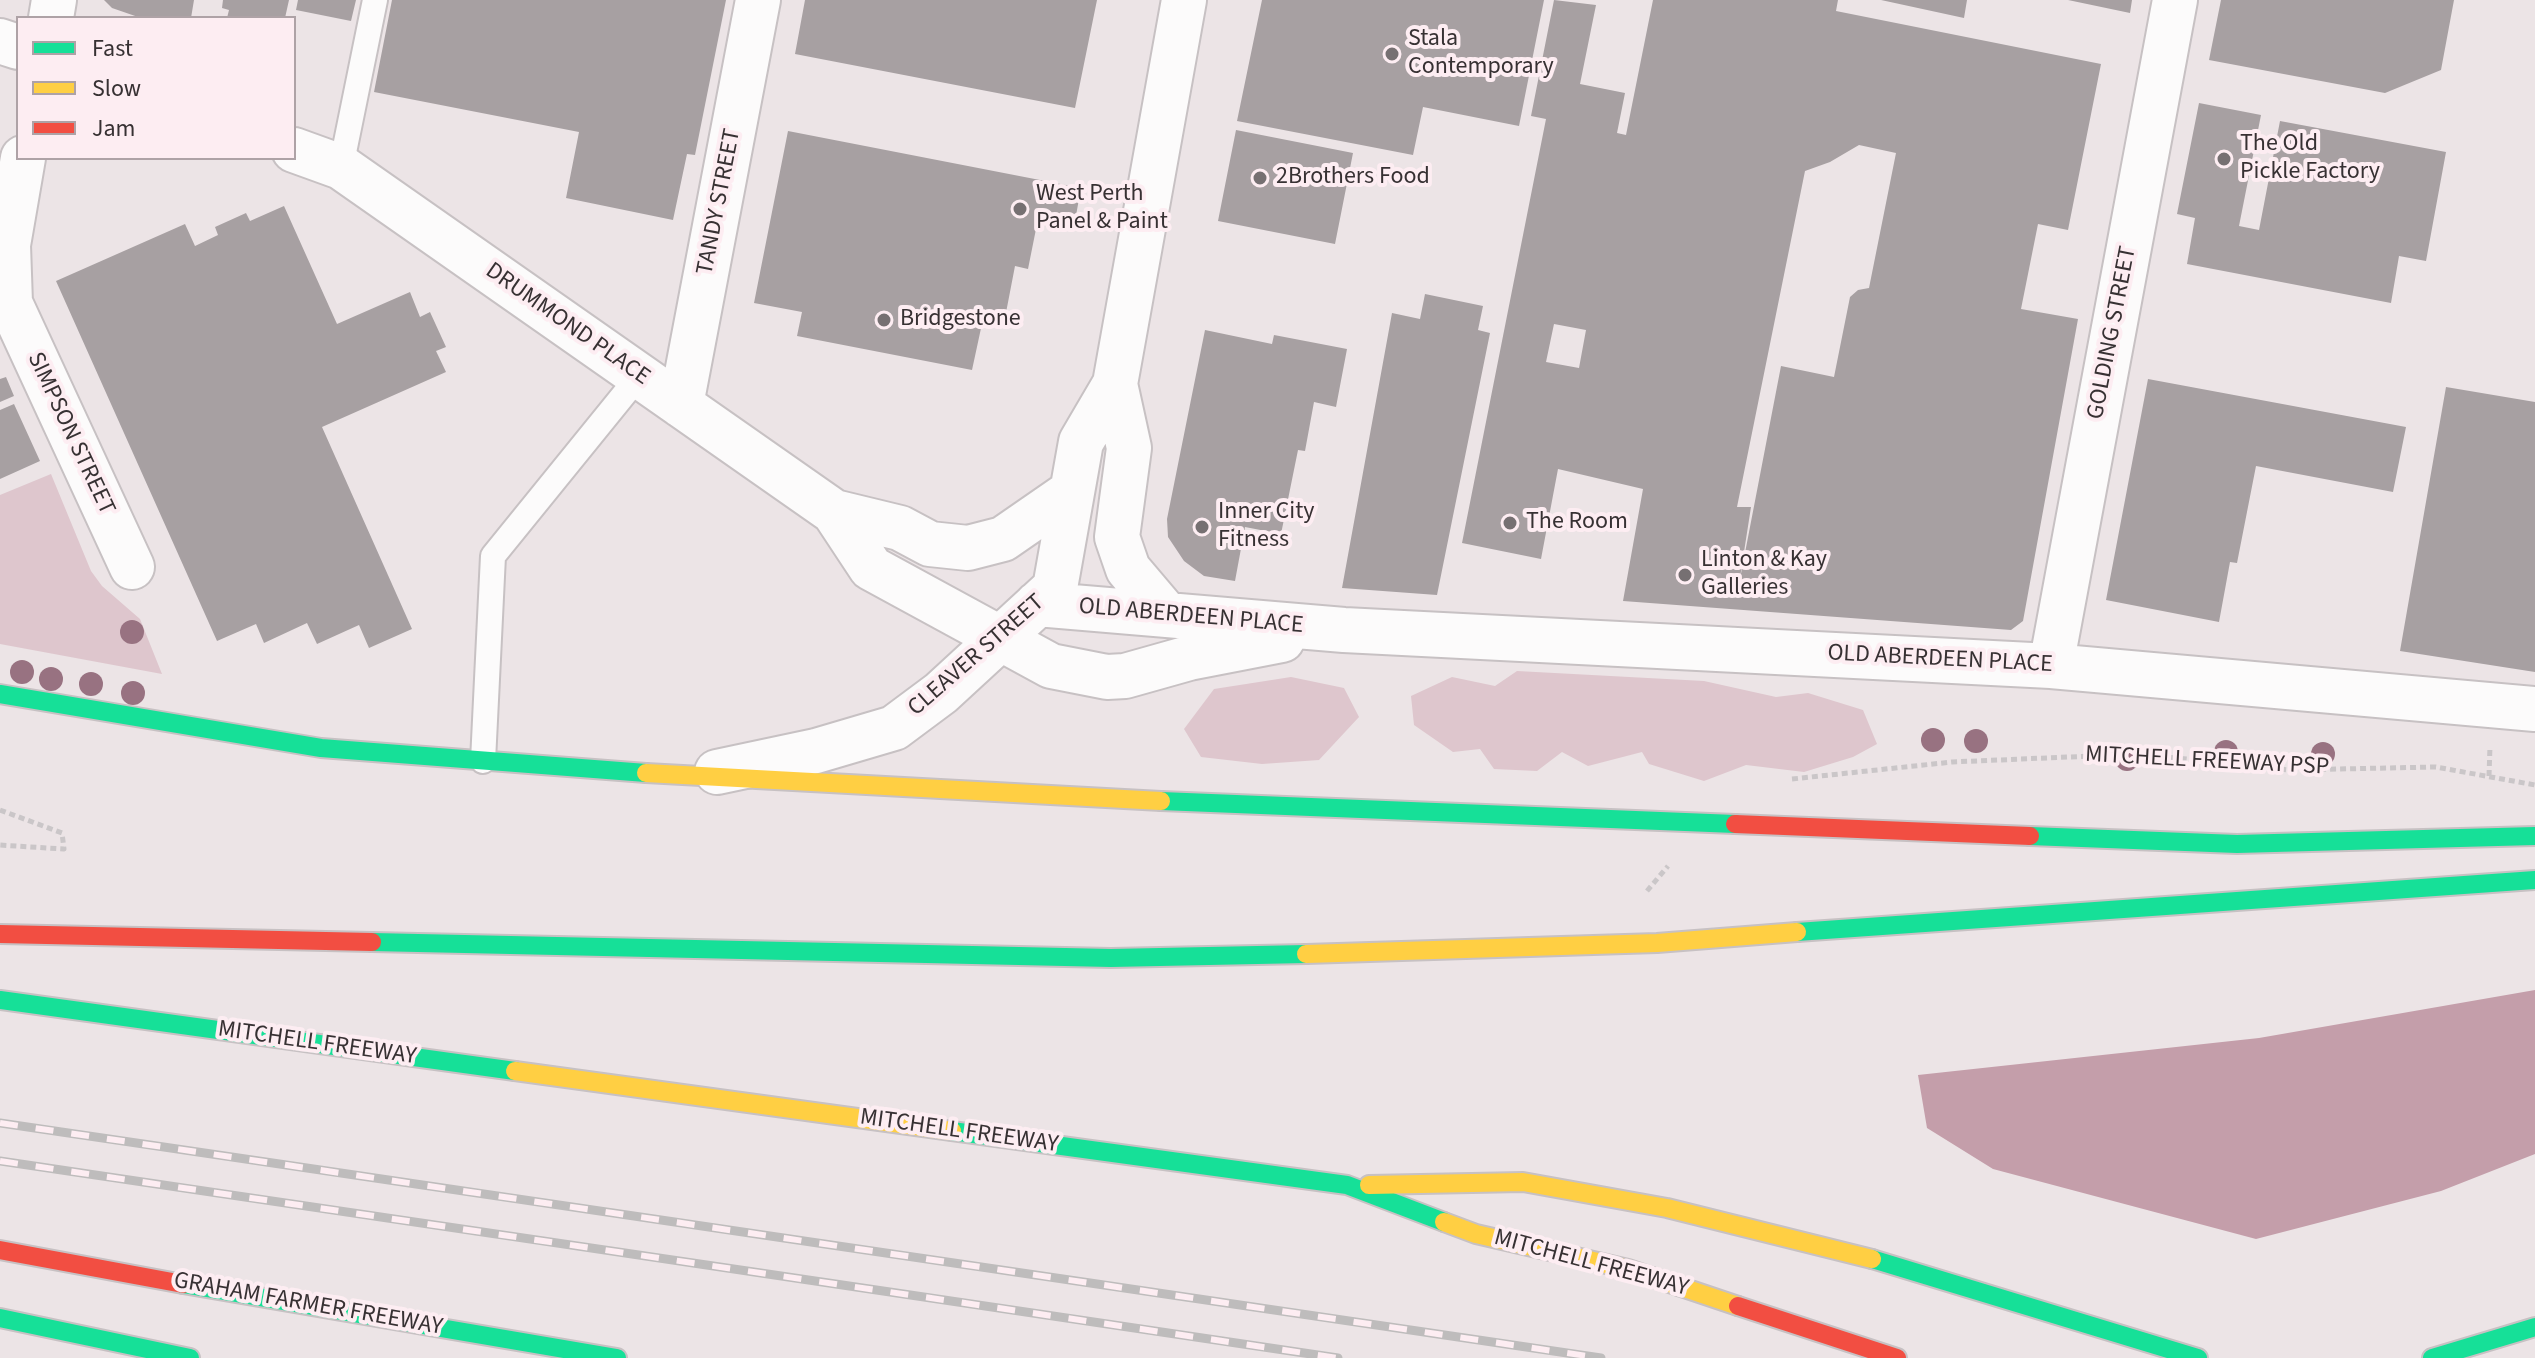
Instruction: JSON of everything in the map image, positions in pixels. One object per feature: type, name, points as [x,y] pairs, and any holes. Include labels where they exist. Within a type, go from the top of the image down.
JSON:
[{"type":"highway","points":[[0,694],[321,748],[691,777],[1135,800],[2237,844],[2535,836]]},
{"type":"highway","points":[[0,934],[1095,958],[1385,953],[1657,943],[2241,898],[2535,880]]},
{"type":"highway","name":"MITCHELL FREEWAY","points":[[0,1000],[1347,1185],[1476,1234],[1628,1269],[1897,1358]]},
{"type":"highway","points":[[1347,1185],[1523,1182],[1667,1208],[1840,1250],[2198,1358]]},
{"type":"highway","name":"GRAHAM FARMER FREEWAY","points":[[0,1250],[303,1306],[617,1358]]},
{"type":"highway","points":[[0,1318],[190,1358]]},
{"type":"highway","points":[[2432,1358],[2535,1327]]},
{"type":"street","name":"TANDY STREET","points":[[681,405],[758,0]]},
{"type":"street","name":"CLEAVER STREET","points":[[691,777],[816,751],[894,728],[941,693],[1055,588],[1081,442],[1115,384],[1184,0]]},
{"type":"street","name":"GOLDING STREET","points":[[2051,666],[2175,0]]},
{"type":"street","name":"DRUMMOND PLACE","points":[[296,151],[341,167],[834,512],[900,528],[930,544],[968,548],[1003,539],[1071,492]]},
{"type":"street","name":"SIMPSON STREET","points":[[23,160],[8,245],[10,303],[132,567]]},
{"type":"street","name":"CLEAVER STREET","points":[[1115,384],[1129,448],[1117,537],[1128,569],[1167,615]]},
{"type":"street","name":"DRUMMOND PLACE","points":[[834,512],[871,568],[999,638]]},
{"type":"street","name":"OLD ABERDEEN PLACE","points":[[1037,604],[1344,630],[2051,666],[2535,709]]},
{"type":"street","name":"OLD ABERDEEN PLACE","points":[[999,638],[1051,666],[1107,677],[1142,673],[1238,648],[1344,630]]},
{"type":"lane","points":[[341,167],[375,0]]},
{"type":"lane","points":[[483,761],[493,556],[639,376]]},
{"type":"path","name":"MITCHELL FREEWAY PSP","points":[[1781,780],[1952,762],[2139,754],[2289,770],[2436,767],[2535,785]]},
{"type":"path","points":[[0,810],[62,833],[64,849],[0,845]]},
{"type":"path","points":[[1647,891],[1671,863]]},
{"type":"shaded area","points":[[51,474],[91,571],[102,586],[140,619],[162,674],[0,644],[0,495]]},
{"type":"shaded area","points":[[1517,671],[1704,681],[1776,697],[1808,693],[1863,710],[1877,744],[1853,757],[1804,772],[1746,765],[1704,781],[1649,764],[1642,752],[1588,766],[1562,752],[1537,771],[1494,769],[1480,749],[1453,752],[1414,725],[1411,696],[1452,677],[1495,686]]},
{"type":"shaded area","points":[[1291,677],[1344,688],[1359,717],[1319,760],[1262,764],[1201,757],[1184,729],[1214,689]]},
{"type":"shaded area","points":[[2535,990],[2535,1154],[2441,1191],[2256,1239],[1993,1169],[1927,1128],[1918,1075],[2259,1038]]},
{"type":"building","points":[[104,0],[194,0],[191,16],[135,16],[112,8]]},
{"type":"building","points":[[223,0],[289,0],[285,16],[228,16],[229,10],[222,8]]},
{"type":"building","points":[[298,0],[356,0],[351,21],[296,10]]},
{"type":"building","points":[[392,0],[726,0],[695,155],[687,154],[673,220],[566,198],[579,132],[374,92]]},
{"type":"building","points":[[805,0],[1097,0],[1075,108],[795,54]]},
{"type":"building","name":"Stala Contemporary","points":[[1262,0],[1544,0],[1519,126],[1423,107],[1413,155],[1237,121]]},
{"type":"building","points":[[1554,0],[1596,5],[1580,84],[1625,93],[1617,133],[1626,135],[1653,0],[1838,0],[1836,11],[2101,64],[2068,230],[2038,224],[2021,309],[2078,319],[2023,621],[2011,630],[1623,601],[1643,489],[1558,469],[1541,559],[1462,543],[1546,119],[1531,116]],"holes":[[[1859,145],[1896,153],[1869,288],[1858,290],[1850,297],[1834,377],[1781,366],[1739,584],[1751,507],[1737,507],[1805,171],[1830,162]],[[1554,324],[1586,330],[1579,368],[1546,362]]]},
{"type":"building","points":[[1881,0],[1967,0],[1964,18]]},
{"type":"building","points":[[2068,0],[2132,0],[2130,13]]},
{"type":"building","points":[[2221,0],[2454,0],[2441,70],[2385,93],[2209,60]]},
{"type":"building","points":[[2199,103],[2261,115],[2239,226],[2259,230],[2280,121],[2446,152],[2426,261],[2399,256],[2391,303],[2187,264],[2195,218],[2177,214]]},
{"type":"building","points":[[1236,130],[1353,153],[1335,244],[1218,221]]},
{"type":"building","points":[[788,131],[1081,188],[1075,221],[1039,214],[1028,269],[1015,266],[1004,323],[983,319],[972,370],[797,336],[802,312],[754,303]]},
{"type":"building","points":[[284,206],[337,324],[410,292],[420,317],[430,312],[446,347],[436,351],[446,372],[322,427],[412,629],[369,648],[359,625],[317,644],[307,623],[264,643],[256,624],[217,641],[56,281],[185,224],[195,246],[218,235],[215,227],[246,213],[250,221]]},
{"type":"building","points":[[1425,294],[1483,306],[1478,330],[1490,333],[1437,595],[1342,588],[1392,313],[1420,319]]},
{"type":"building","points":[[1205,330],[1272,344],[1274,335],[1347,349],[1336,407],[1314,402],[1305,451],[1298,450],[1281,534],[1245,527],[1235,581],[1204,576],[1184,561],[1168,537],[1167,519]]},
{"type":"building","points":[[6,377],[14,396],[0,402],[0,379]]},
{"type":"building","points":[[2148,379],[2406,427],[2393,492],[2256,466],[2237,563],[2230,562],[2219,622],[2106,600]]},
{"type":"building","points":[[2446,387],[2535,402],[2535,672],[2400,651]]},
{"type":"building","points":[[14,404],[40,461],[0,479],[0,410]]},
{"type":"railway","points":[[0,1123],[1601,1358]]},
{"type":"railway","points":[[0,1161],[1338,1358]]},
{"type":"traffic: fast","points":[[0,694],[321,748],[646,773]]},
{"type":"traffic: fast","points":[[1161,801],[1735,824]]},
{"type":"traffic: fast","points":[[2030,836],[2237,844],[2535,836]]},
{"type":"traffic: fast","points":[[1797,932],[2535,880]]},
{"type":"traffic: fast","points":[[372,942],[1111,958],[1306,954]]},
{"type":"traffic: fast","points":[[0,1000],[515,1071]]},
{"type":"traffic: fast","points":[[952,1131],[1347,1185],[1444,1222]]},
{"type":"traffic: fast","points":[[1872,1259],[2198,1358]]},
{"type":"traffic: fast","points":[[183,1284],[617,1358]]},
{"type":"traffic: fast","points":[[0,1318],[190,1358]]},
{"type":"traffic: fast","points":[[2432,1358],[2535,1327]]},
{"type":"traffic: slow","points":[[646,773],[1161,801]]},
{"type":"traffic: slow","points":[[1306,954],[1657,943],[1797,932]]},
{"type":"traffic: slow","points":[[515,1071],[952,1131]]},
{"type":"traffic: slow","points":[[1369,1185],[1523,1182],[1667,1208],[1872,1259]]},
{"type":"traffic: slow","points":[[1444,1222],[1476,1234],[1628,1269],[1738,1306]]},
{"type":"traffic: jam","points":[[1735,824],[2030,836]]},
{"type":"traffic: jam","points":[[0,934],[372,942]]},
{"type":"traffic: jam","points":[[0,1250],[183,1284]]},
{"type":"traffic: jam","points":[[1738,1306],[1897,1358]]},
{"type":"place","name":"Stala Contemporary","points":[[1392,54]]},
{"type":"place","name":"The Old Pickle Factory","points":[[2224,159]]},
{"type":"place","name":"2Brothers Food","points":[[1260,178]]},
{"type":"place","name":"West Perth Panel & Paint","points":[[1020,209]]},
{"type":"place","name":"Bridgestone","points":[[884,320]]},
{"type":"place","name":"The Room","points":[[1510,523]]},
{"type":"place","name":"Inner City Fitness","points":[[1202,527]]},
{"type":"place","name":"Linton & Kay Galleries","points":[[1685,575]]}]
